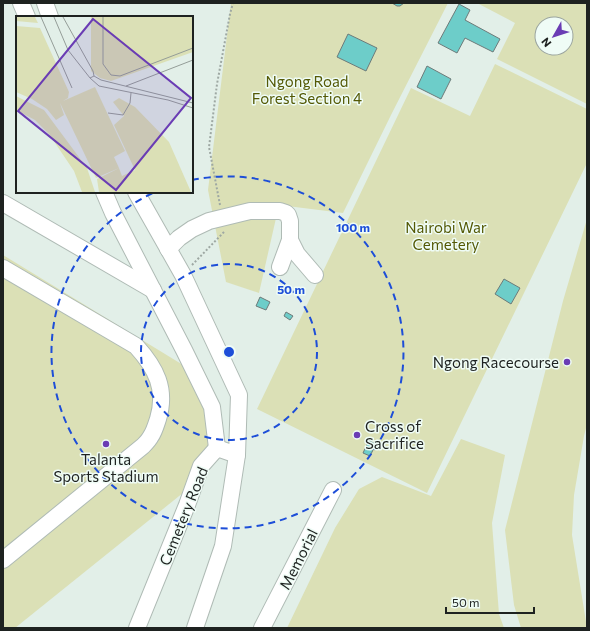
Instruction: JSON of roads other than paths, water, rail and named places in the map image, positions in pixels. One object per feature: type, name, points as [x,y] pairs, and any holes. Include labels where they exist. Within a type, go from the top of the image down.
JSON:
[{"type":"street","points":[[21,3],[26,16]]},
{"type":"street","points":[[44,3],[50,16]]},
{"type":"street","points":[[104,193],[113,213],[212,407],[216,448],[237,455]]},
{"type":"street","points":[[137,193],[183,275],[239,395],[237,455],[223,546],[195,628]]},
{"type":"street","points":[[3,203],[153,290]]},
{"type":"street","points":[[168,249],[179,238],[192,229],[209,221],[250,211],[280,211],[286,213],[290,221],[290,240],[280,267]]},
{"type":"street","points":[[290,240],[298,254],[315,275]]},
{"type":"street","points":[[3,268],[136,346],[154,369],[162,394],[161,410],[157,423],[152,436],[143,446],[3,560]]},
{"type":"street","name":"Cemetery Road","points":[[137,628],[187,505],[201,466],[216,448]]},
{"type":"street","name":"Memorial","points":[[262,628],[333,490]]},
{"type":"place","name":"Ngong Racecourse","points":[[567,362]]},
{"type":"place","name":"Cross of Sacrifice","points":[[357,435]]},
{"type":"place","name":"Talanta Sports Stadium","points":[[106,444]]},
{"type":"park label","name":"Ngong Road Forest Section 4","points":[[307,90]]},
{"type":"park label","name":"Nairobi War Cemetery","points":[[446,236]]}]
